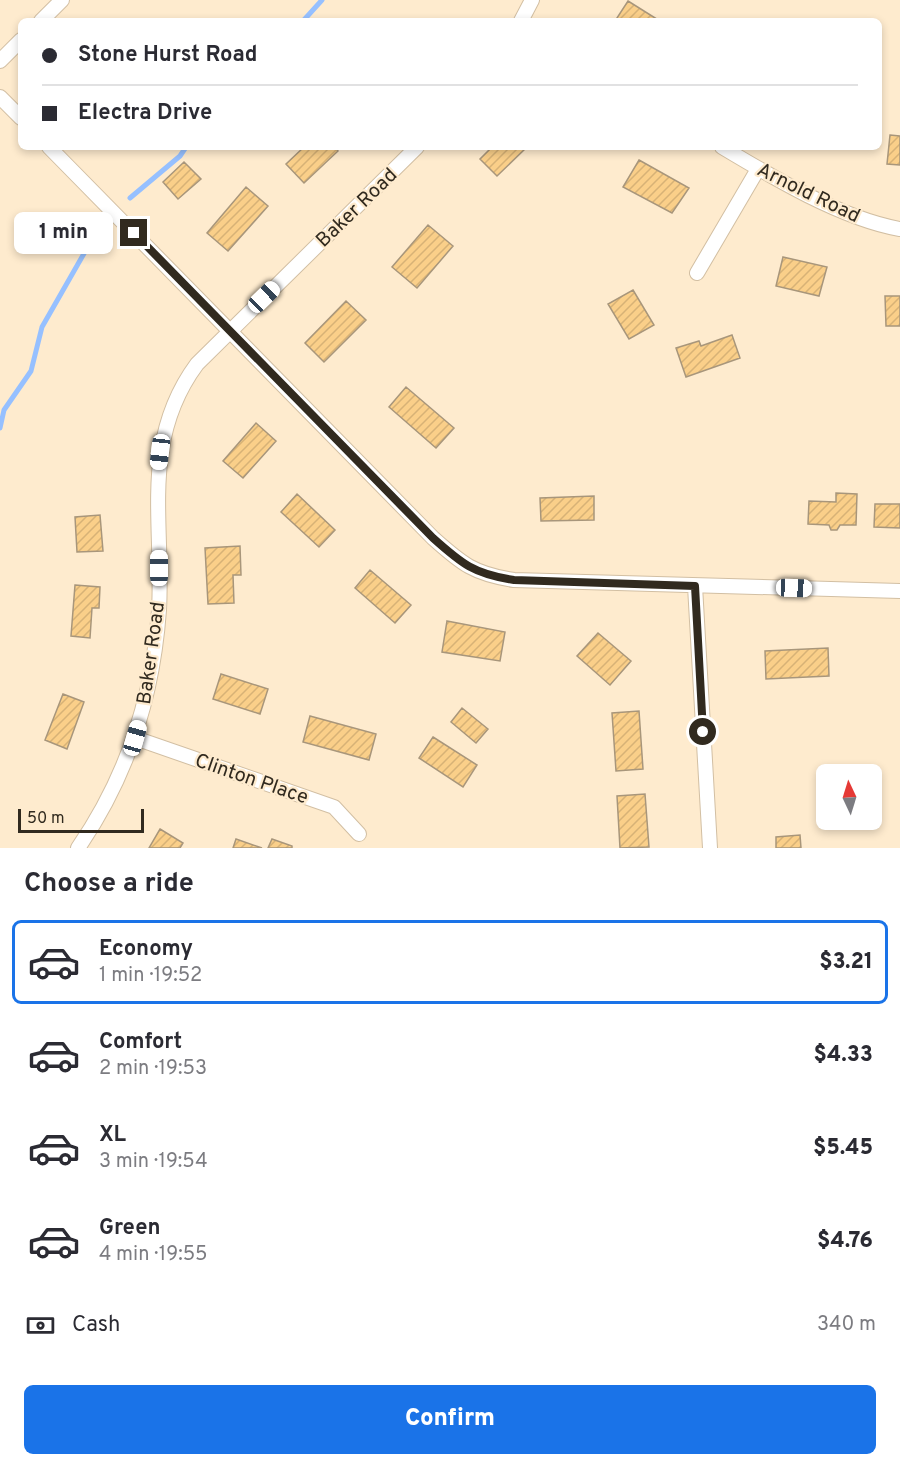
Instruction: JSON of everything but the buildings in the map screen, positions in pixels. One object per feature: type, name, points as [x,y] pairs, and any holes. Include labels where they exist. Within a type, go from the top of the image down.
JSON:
[{"type":"street","points":[[44,18],[62,0]]},
{"type":"street","points":[[523,18],[532,0]]},
{"type":"street","points":[[0,61],[18,43]]},
{"type":"street","points":[[0,97],[18,115]]},
{"type":"street","points":[[52,150],[424,530],[457,560],[483,574],[514,580],[900,591]]},
{"type":"street","name":"Baker Road","points":[[78,848],[103,809],[135,738],[150,680],[159,607],[159,464],[168,417],[186,379],[197,364],[414,150]]},
{"type":"street","name":"Arnold Road","points":[[727,150],[758,169],[835,208],[900,230]]},
{"type":"street","points":[[697,273],[758,169]]},
{"type":"street","points":[[695,586],[710,848]]},
{"type":"street","name":"Clinton Place","points":[[135,738],[334,807],[359,834]]},
{"type":"waterway","points":[[306,18],[322,0]]},
{"type":"waterway","points":[[130,198],[180,156],[184,150]]},
{"type":"waterway","points":[[0,428],[4,410],[31,371],[42,327],[98,229]]},
{"type":"route","points":[[134,233],[457,560],[475,571],[492,577],[514,580],[695,586],[703,732]]}]
